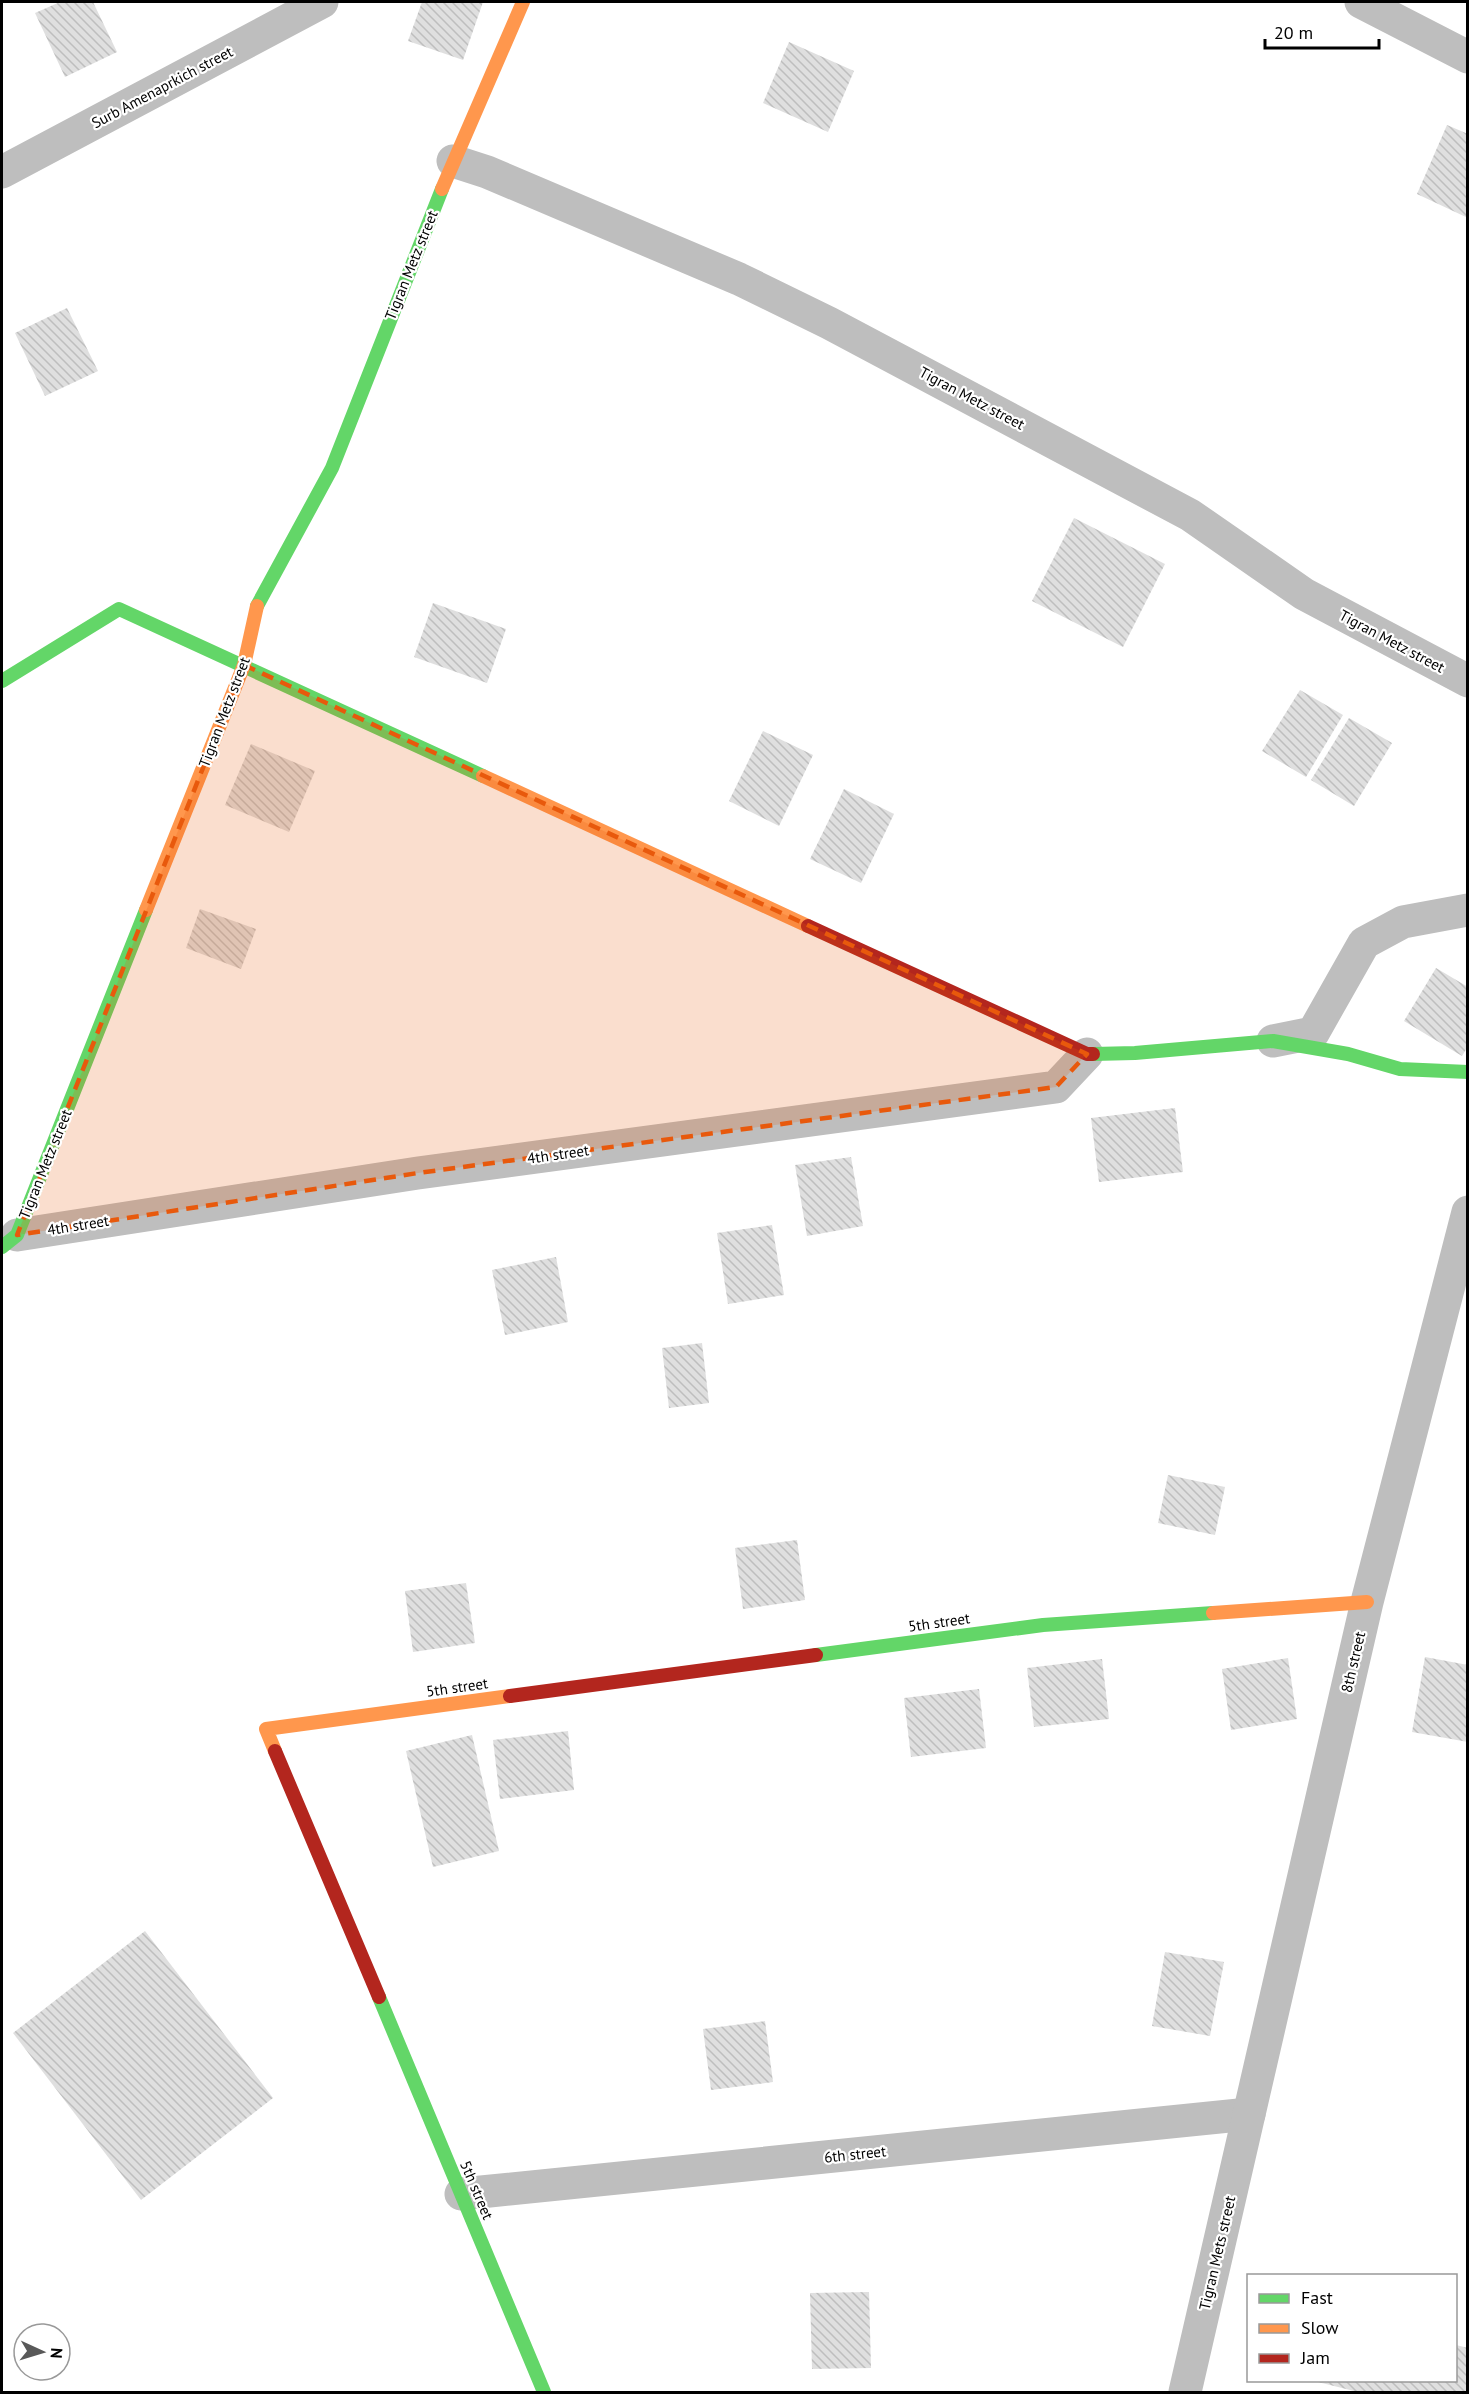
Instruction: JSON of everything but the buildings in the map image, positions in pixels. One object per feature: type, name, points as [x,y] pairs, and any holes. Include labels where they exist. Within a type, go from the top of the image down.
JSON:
[{"type":"street","name":"Surb Amenaprkich street","points":[[2,172],[322,2]]},
{"type":"street","name":"Tigran Metz street","points":[[9,1241],[244,665],[256,608],[332,468],[453,161],[523,2]]},
{"type":"street","points":[[1361,2],[1467,57]]},
{"type":"street","name":"Tigran Metz street","points":[[453,161],[487,172],[739,279],[830,323],[1190,514],[1304,594],[1467,681]]},
{"type":"street","points":[[2,681],[119,609],[1087,1054],[1135,1053],[1273,1041],[1313,1033],[1364,943],[1403,922],[1467,910]]},
{"type":"street","points":[[1273,1041],[1347,1054],[1400,1069],[1467,1072]]},
{"type":"street","name":"4th street","points":[[9,1241],[429,1172],[1056,1087],[1087,1054]]},
{"type":"street","name":"8th street","points":[[1249,2114],[1367,1602],[1467,1212]]},
{"type":"street","name":"5th street","points":[[544,2392],[266,1729],[1043,1625],[1367,1602]]},
{"type":"street","name":"6th street","points":[[461,2194],[1249,2114]]},
{"type":"street","name":"Tigran Mets street","points":[[1185,2392],[1249,2114]]},
{"type":"highlighted area","points":[[244,665],[1087,1054],[1056,1087],[418,1173],[17,1235]]},
{"type":"traffic: fast","points":[[257,606],[332,468],[442,189]]},
{"type":"traffic: fast","points":[[2,681],[119,609],[483,776]]},
{"type":"traffic: fast","points":[[2,1247],[17,1235],[146,910]]},
{"type":"traffic: fast","points":[[1093,1054],[1135,1053],[1273,1041],[1348,1054],[1400,1069],[1468,1072]]},
{"type":"traffic: fast","points":[[816,1655],[1043,1625],[1213,1613]]},
{"type":"traffic: fast","points":[[379,1997],[544,2392]]},
{"type":"traffic: slow","points":[[442,189],[523,2]]},
{"type":"traffic: slow","points":[[146,910],[244,665],[257,606]]},
{"type":"traffic: slow","points":[[483,776],[808,926]]},
{"type":"traffic: slow","points":[[1213,1613],[1367,1602]]},
{"type":"traffic: slow","points":[[275,1751],[266,1729],[510,1696]]},
{"type":"traffic: jam","points":[[808,926],[1087,1054],[1093,1054]]},
{"type":"traffic: jam","points":[[510,1696],[816,1655]]},
{"type":"traffic: jam","points":[[275,1751],[379,1997]]}]
